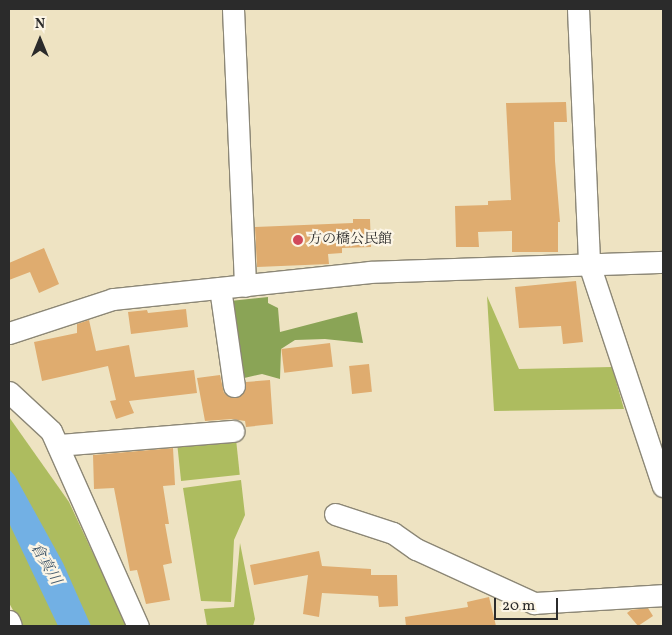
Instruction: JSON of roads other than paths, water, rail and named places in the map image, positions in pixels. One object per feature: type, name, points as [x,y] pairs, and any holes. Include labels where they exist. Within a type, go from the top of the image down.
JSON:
[{"type":"street","points":[[233,9],[244,286]]},
{"type":"street","points":[[578,9],[588,264],[663,486]]},
{"type":"street","points":[[9,333],[113,300],[220,288],[370,272],[663,262]]},
{"type":"street","points":[[220,288],[234,386]]},
{"type":"street","points":[[9,392],[51,431],[138,626]]},
{"type":"street","points":[[58,445],[233,431]]},
{"type":"street","points":[[335,514],[393,533],[416,549],[534,603],[663,595]]},
{"type":"street","points":[[9,621],[11,626]]},
{"type":"water","name":"倉真川","points":[[9,469],[15,476],[63,563],[91,626],[58,626],[9,523]]},
{"type":"place","name":"方の橋公民館","points":[[298,240]]}]
